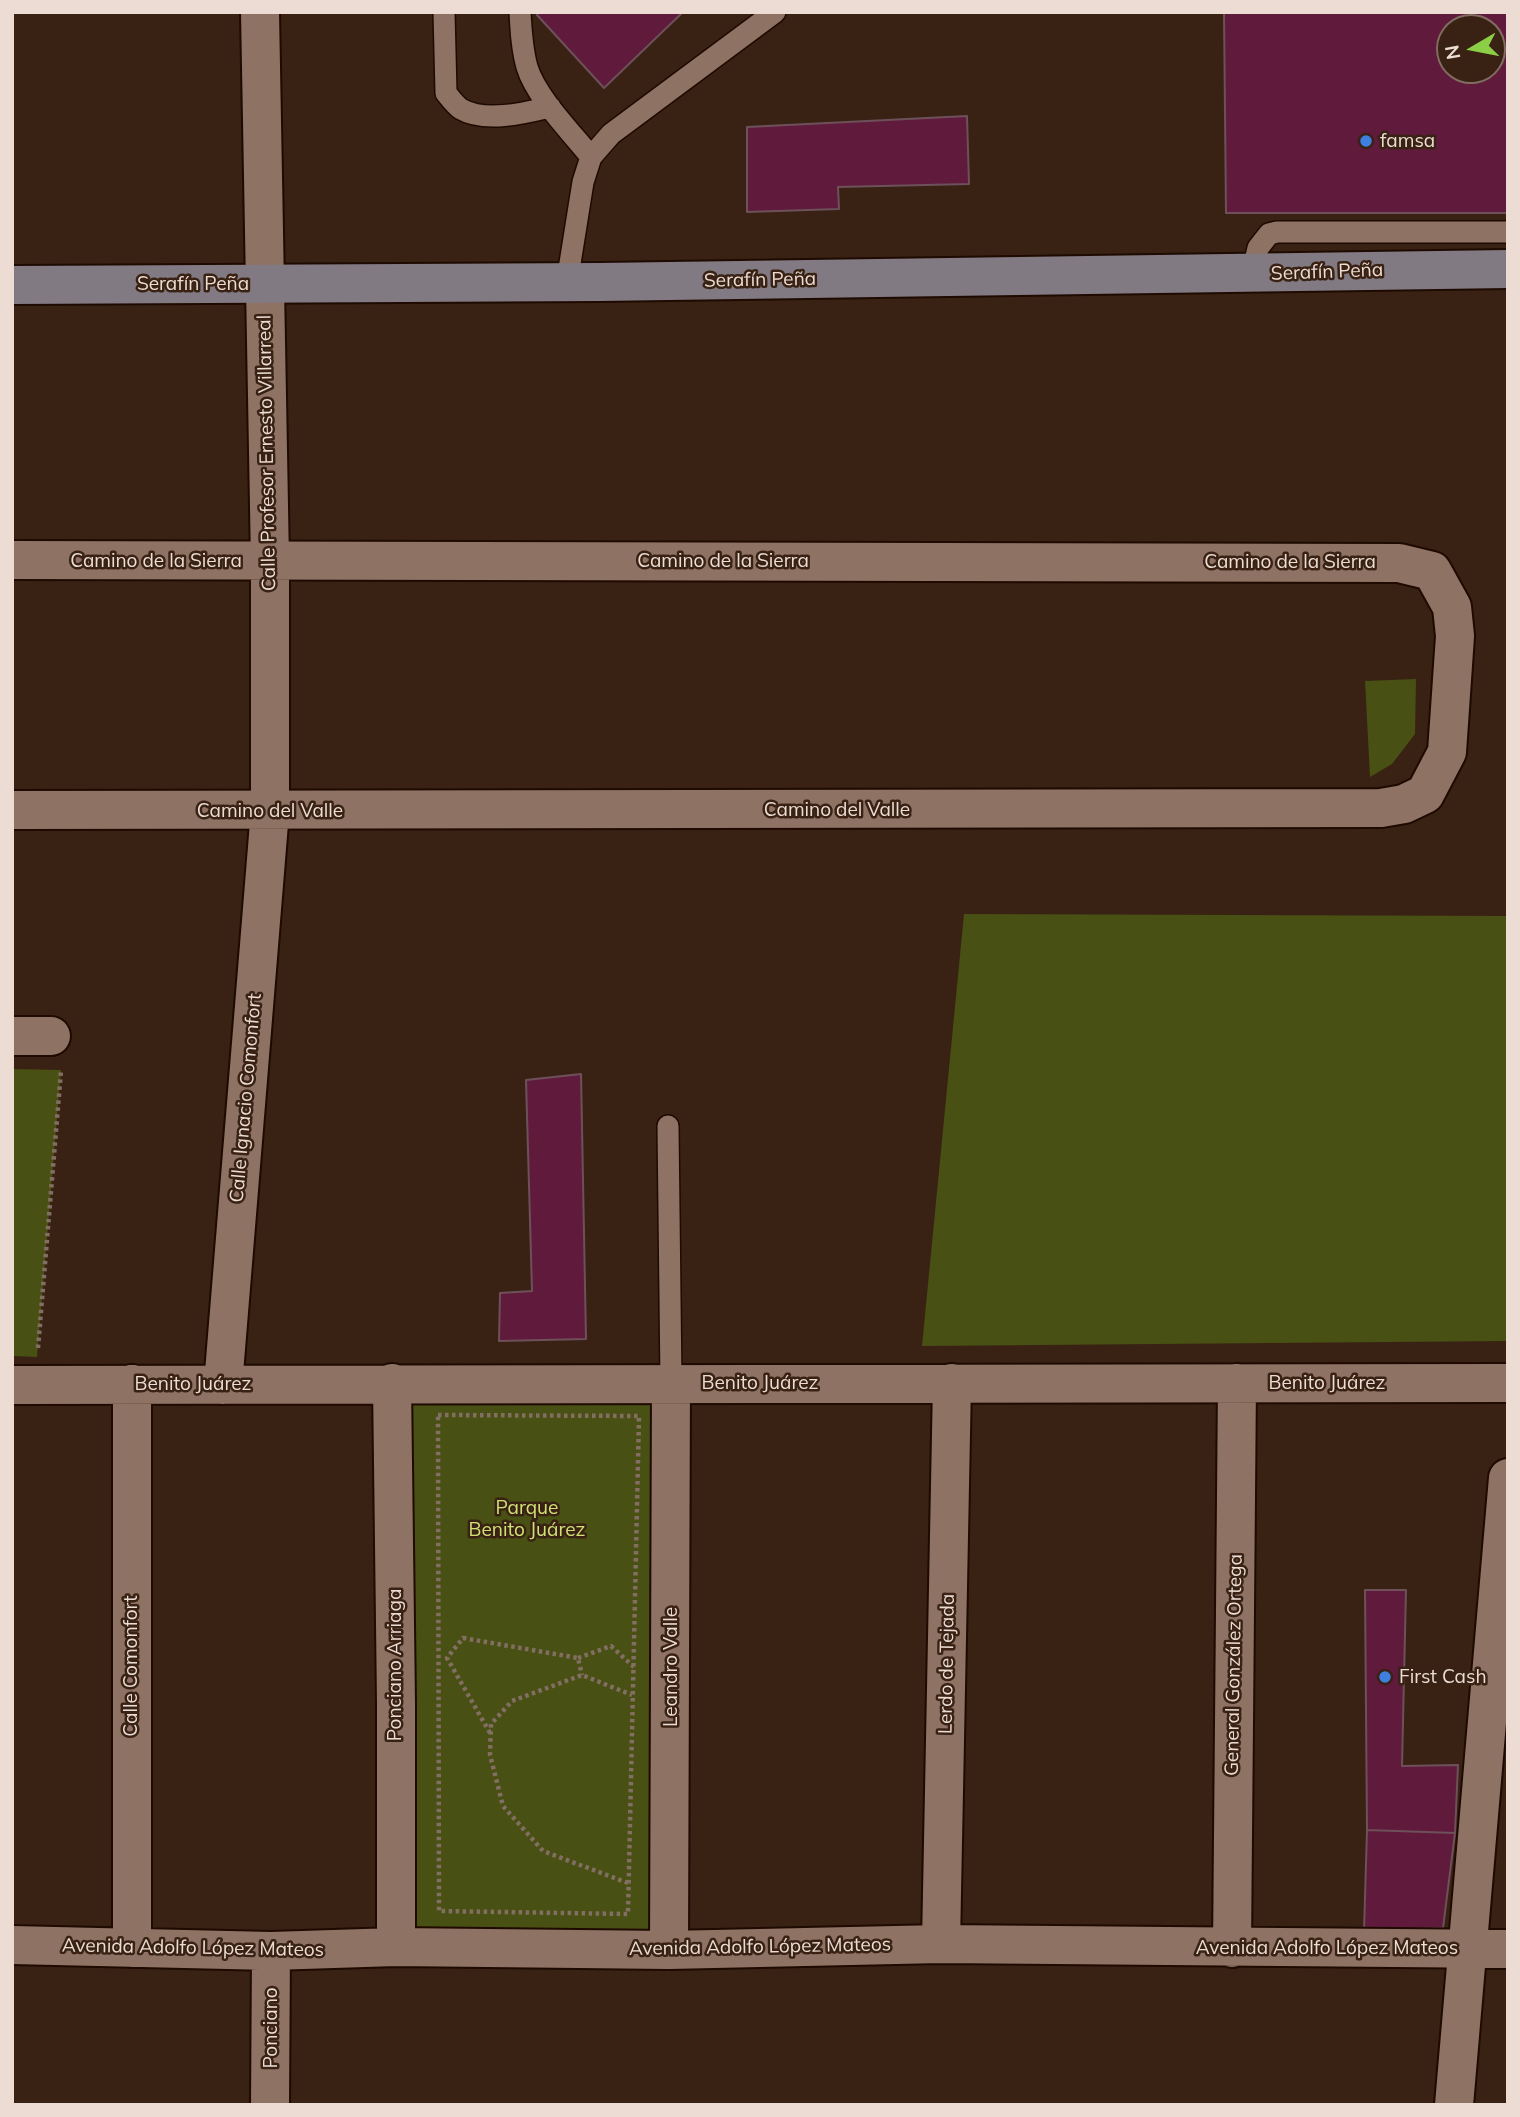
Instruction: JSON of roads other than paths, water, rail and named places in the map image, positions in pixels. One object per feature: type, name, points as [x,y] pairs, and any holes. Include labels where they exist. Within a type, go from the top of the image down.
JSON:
[{"type":"main road","name":"Serafín Peña","points":[[12,285],[567,282],[1508,269]]},
{"type":"street","name":"Calle Profesor Ernesto Villarreal","points":[[260,12],[270,561],[270,811]]},
{"type":"street","name":"Camino de la Sierra","points":[[12,560],[1367,561],[1399,563],[1432,570]]},
{"type":"street","name":"Camino del Valle","points":[[12,810],[1353,810],[1404,804],[1425,794],[1447,752],[1455,636],[1451,607],[1432,570]]},
{"type":"street","name":"Calle Ignacio Comonfort","points":[[223,1385],[270,811]]},
{"type":"street","points":[[12,1036],[50,1053]]},
{"type":"street","name":"General González Ortega","points":[[1231,1948],[1237,1382]]},
{"type":"street","name":"Leandro Valle","points":[[669,1950],[671,1383]]},
{"type":"street","name":"Lerdo de Tejada","points":[[941,1944],[952,1383]]},
{"type":"street","name":"Benito Juárez","points":[[12,1385],[1508,1383]]},
{"type":"street","name":"Calle Comonfort","points":[[132,1384],[132,1948]]},
{"type":"street","name":"Ponciano Arriaga","points":[[392,1384],[396,1947]]},
{"type":"street","points":[[1454,2105],[1508,1478]]},
{"type":"street","name":"Avenida Adolfo López Mateos","points":[[12,1945],[271,1951],[396,1947],[669,1950],[941,1944],[1508,1949]]},
{"type":"street","name":"Ponciano","points":[[270,2105],[271,1951]]},
{"type":"lane","points":[[444,12],[446,93],[461,109],[487,116],[516,116],[550,107]]},
{"type":"lane","points":[[520,12],[521,35],[528,69],[550,107],[592,157]]},
{"type":"lane","points":[[567,282],[583,182],[592,157],[611,134],[775,12]]},
{"type":"lane","points":[[1252,274],[1258,248],[1269,234],[1277,232],[1508,232]]},
{"type":"lane","points":[[668,1126],[671,1383]]},
{"type":"place","name":"famsa","points":[[1366,141]]},
{"type":"place","name":"First Cash","points":[[1385,1677]]},
{"type":"park label","name":"Parque Benito Juárez","points":[[527,1519]]}]
